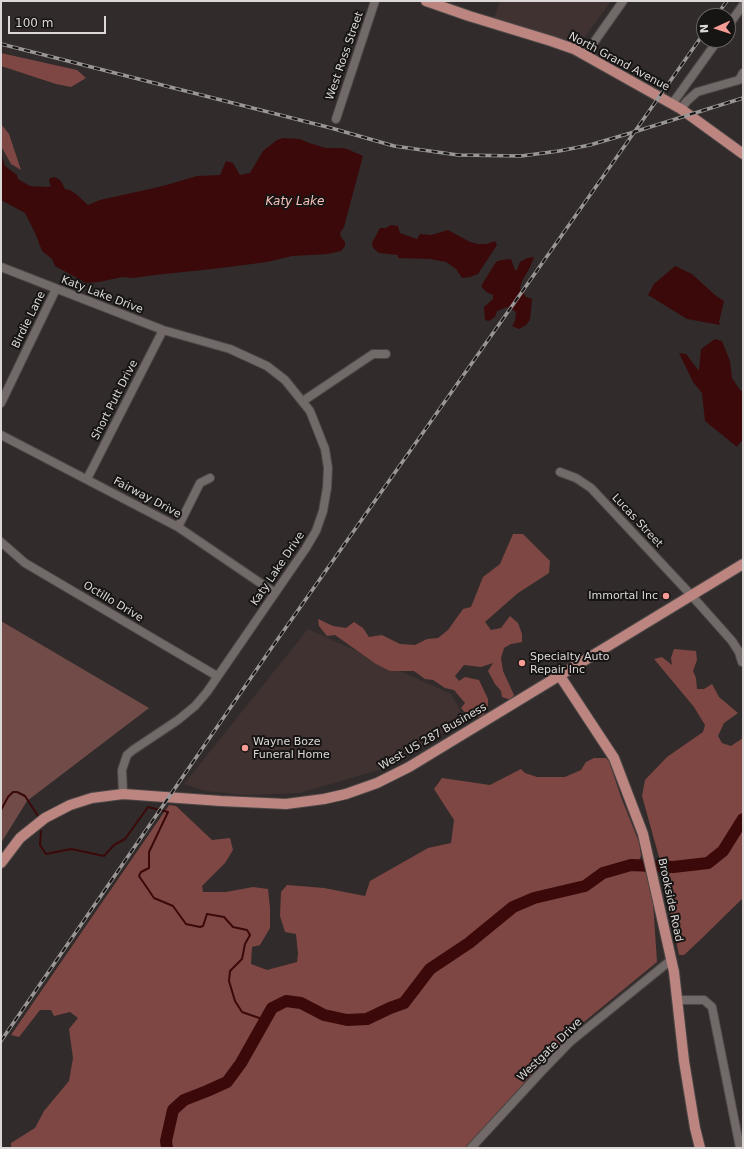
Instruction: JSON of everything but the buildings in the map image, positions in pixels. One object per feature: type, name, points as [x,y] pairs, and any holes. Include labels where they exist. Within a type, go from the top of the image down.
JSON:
[{"type":"main road","name":"North Grand Avenue","points":[[426,1],[551,41],[585,55],[677,107],[743,154]]},
{"type":"main road","name":"West US 287 Business","points":[[1,863],[20,838],[45,818],[70,805],[92,798],[123,794],[286,804],[324,799],[346,794],[377,783],[409,768],[743,564]]},
{"type":"main road","name":"Brookside Road","points":[[560,676],[614,758],[639,820],[671,960],[684,1061],[695,1128],[700,1148]]},
{"type":"street","name":"West Ross Street","points":[[336,118],[375,1]]},
{"type":"street","points":[[585,55],[623,1]]},
{"type":"street","points":[[736,15],[743,5]]},
{"type":"street","points":[[677,107],[713,48]]},
{"type":"street","points":[[677,107],[697,92],[742,77]]},
{"type":"street","name":"Katy Lake Drive","points":[[1,267],[162,330],[230,349],[267,366],[285,380],[310,411],[325,449],[328,468],[327,488],[323,511],[316,531],[306,548],[207,692],[195,706],[178,720],[127,755],[122,770],[123,794]]},
{"type":"street","name":"Birdie Lane","points":[[1,403],[56,289]]},
{"type":"street","name":"Short Putt Drive","points":[[87,479],[162,330]]},
{"type":"street","points":[[303,401],[373,354],[386,354]]},
{"type":"street","name":"Fairway Drive","points":[[1,435],[178,527],[275,593]]},
{"type":"street","name":"Lucas Street","points":[[560,472],[576,478],[591,488],[732,641],[739,652],[742,662]]},
{"type":"street","points":[[178,527],[200,483],[210,478]]},
{"type":"street","name":"Octillo Drive","points":[[1,542],[25,563],[217,676]]},
{"type":"street","name":"Westgate Drive","points":[[471,1148],[570,1042],[671,960]]},
{"type":"street","points":[[677,1000],[704,1000],[712,1007],[740,1148]]},
{"type":"shaded area","points":[[500,1],[611,1],[579,45],[494,18]]},
{"type":"shaded area","points":[[1,53],[77,70],[86,78],[71,87],[56,84],[1,66]]},
{"type":"shaded area","points":[[1,124],[9,134],[21,170],[11,164],[1,146]]},
{"type":"shaded area","points":[[513,534],[523,534],[550,561],[549,573],[518,593],[485,622],[491,630],[501,628],[510,616],[518,623],[522,634],[522,642],[511,644],[504,648],[501,658],[503,671],[514,695],[511,700],[502,697],[501,691],[495,684],[488,671],[493,663],[481,667],[464,665],[455,676],[459,681],[465,677],[479,680],[488,699],[488,707],[483,716],[470,718],[461,708],[465,703],[454,690],[445,688],[433,680],[425,679],[414,671],[390,671],[376,664],[335,635],[327,636],[319,626],[318,619],[333,626],[346,628],[354,622],[363,628],[369,637],[382,635],[400,644],[415,645],[427,639],[438,638],[448,630],[463,609],[471,607],[483,577],[500,564]]},
{"type":"shaded area","points":[[1,621],[149,708],[27,801],[1,843]]},
{"type":"shaded area","points":[[308,629],[451,694],[465,719],[385,768],[300,793],[245,795],[205,791],[184,784]]},
{"type":"shaded area","points":[[674,649],[696,651],[697,660],[693,671],[696,678],[697,689],[704,689],[712,684],[719,697],[738,713],[724,723],[718,736],[722,743],[731,746],[743,738],[743,898],[684,955],[679,955],[659,857],[642,796],[645,780],[667,757],[703,732],[705,725],[694,707],[654,659],[662,657],[672,665],[671,658]]},
{"type":"shaded area","points":[[594,758],[606,758],[609,761],[621,797],[639,842],[641,856],[636,866],[648,874],[653,902],[657,962],[568,1035],[465,1148],[11,1148],[11,1143],[35,1128],[44,1111],[69,1081],[73,1058],[69,1029],[78,1018],[70,1012],[54,1016],[51,1010],[40,1010],[19,1037],[11,1035],[169,805],[176,806],[212,840],[230,838],[233,850],[225,863],[202,886],[203,892],[226,892],[253,887],[268,889],[270,928],[260,945],[252,947],[251,964],[267,970],[297,962],[298,954],[296,934],[285,932],[280,916],[281,892],[287,885],[324,888],[365,896],[370,881],[428,848],[451,843],[454,820],[434,789],[442,778],[490,785],[521,769],[525,773],[537,777],[565,777],[581,770],[586,762]]},
{"type":"water","name":"Katy Lake","points":[[283,138],[300,139],[326,148],[347,149],[363,156],[344,227],[340,233],[345,242],[345,246],[341,251],[328,254],[292,256],[267,262],[221,268],[133,278],[122,277],[86,283],[55,266],[52,259],[42,251],[25,213],[1,200],[1,153],[5,166],[17,175],[18,179],[30,186],[48,187],[51,186],[49,181],[50,178],[55,177],[61,181],[65,189],[76,194],[88,205],[100,200],[163,186],[197,176],[220,175],[226,161],[233,163],[240,175],[250,173],[263,151],[277,140]]},
{"type":"water","points":[[391,225],[398,226],[400,233],[417,239],[420,234],[431,235],[448,230],[470,242],[486,244],[495,241],[497,245],[478,274],[462,278],[456,269],[446,262],[430,259],[398,258],[398,255],[379,253],[373,248],[372,243],[380,228],[386,228]]},
{"type":"water","points":[[534,257],[520,288],[526,297],[532,299],[530,320],[526,325],[519,329],[512,326],[515,321],[516,313],[507,307],[497,311],[495,317],[489,321],[485,320],[484,307],[493,299],[493,295],[486,292],[481,286],[496,262],[511,259],[515,270],[517,270],[520,262],[527,258]]},
{"type":"water","points":[[675,266],[692,274],[715,295],[724,301],[719,322],[720,325],[687,319],[648,295],[654,284]]},
{"type":"water","points":[[715,339],[722,341],[730,361],[732,378],[740,390],[743,391],[743,439],[737,447],[705,421],[702,393],[693,382],[679,353],[686,354],[699,371],[701,349]]},
{"type":"waterway","points":[[1,810],[8,797],[13,792],[17,792],[25,796],[38,816]]},
{"type":"waterway","points":[[41,831],[40,845],[46,854],[71,849],[104,856],[114,845],[125,839],[148,807],[168,812],[149,852],[149,868],[141,872],[139,876],[154,898],[173,906],[186,924],[200,927],[203,926],[207,914],[224,917],[233,927],[247,930],[250,935],[245,944],[242,959],[230,971],[229,981],[235,1001],[242,1012],[265,1020]]},
{"type":"waterway","points":[[167,1148],[166,1141],[173,1110],[184,1100],[227,1082],[241,1063],[272,1008],[286,1001],[301,1003],[324,1015],[347,1020],[367,1019],[404,1003],[430,969],[469,943],[513,907],[534,898],[585,886],[603,873],[631,865],[673,867],[708,863],[723,851],[743,819]]},
{"type":"railway","points":[[722,8],[727,1]]},
{"type":"railway","points":[[1,44],[331,128],[394,146],[458,155],[521,156],[590,145],[743,98]]},
{"type":"railway","points":[[1,1041],[268,653],[696,44]]},
{"type":"place","name":"Immortal Inc","points":[[666,596]]},
{"type":"place","name":"Specialty Auto Repair Inc","points":[[522,663]]},
{"type":"place","name":"Wayne Boze Funeral Home","points":[[245,748]]}]
